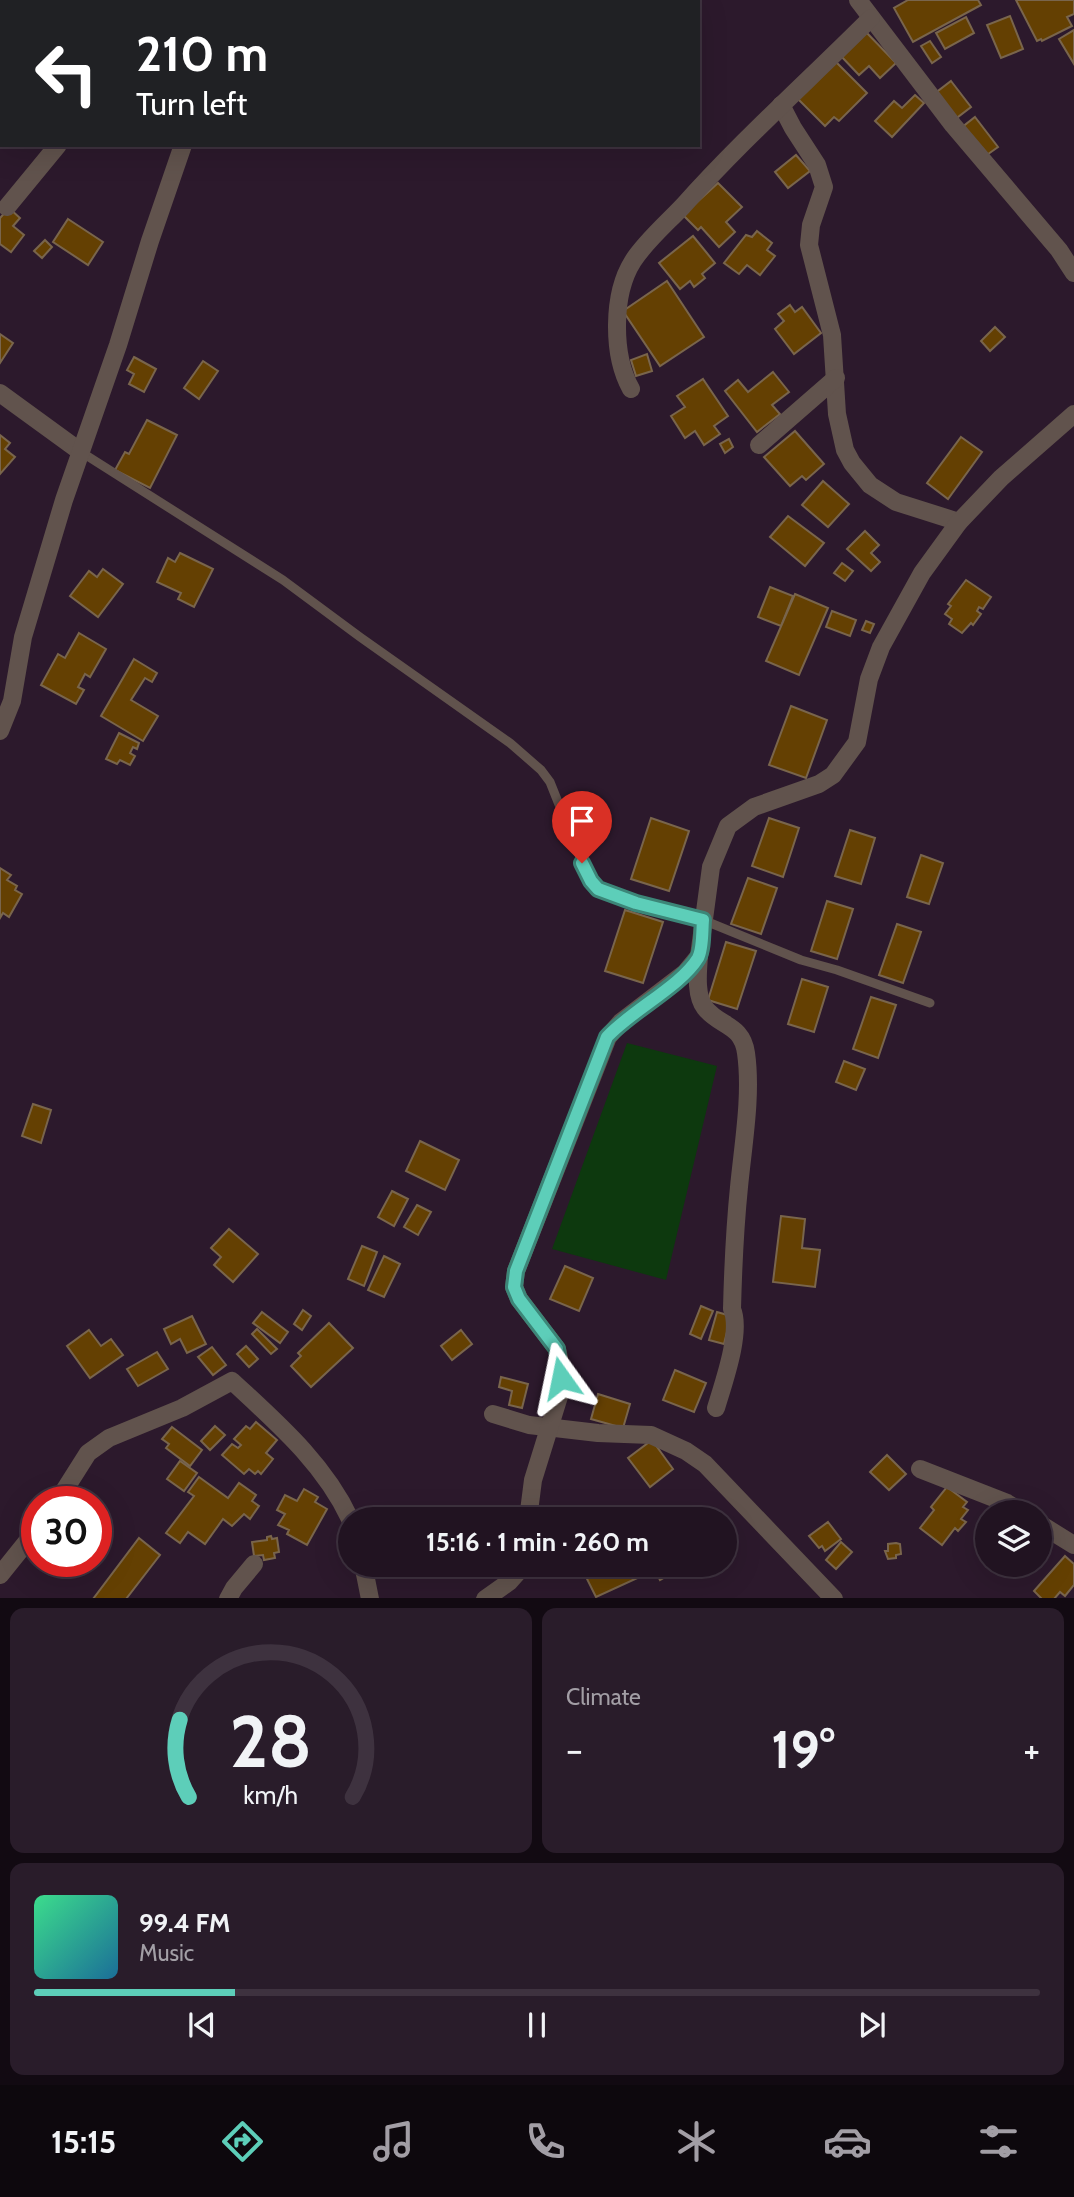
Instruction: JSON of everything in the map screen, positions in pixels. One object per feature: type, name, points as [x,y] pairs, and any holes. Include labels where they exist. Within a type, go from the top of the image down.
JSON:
[{"type":"street","points":[[858,0],[953,125],[1059,250],[1074,273]]},
{"type":"street","points":[[631,389],[618,346],[617,314],[619,293],[633,261],[710,176],[871,18]]},
{"type":"street","points":[[781,104],[817,165],[824,187],[809,235],[832,335],[840,432],[852,463],[870,485],[896,502],[959,522]]},
{"type":"street","points":[[7,207],[56,147]]},
{"type":"street","points":[[0,731],[23,636],[64,500],[182,147]]},
{"type":"street","points":[[759,445],[836,378]]},
{"type":"street","points":[[0,393],[81,452]]},
{"type":"street","points":[[716,1408],[729,1360],[736,1318],[733,1309],[734,1237],[744,1130],[746,1053],[741,1034],[705,1009],[701,1000],[699,956],[711,867],[728,826],[754,807],[819,784],[833,775],[857,742],[869,679],[880,647],[922,573],[959,522],[1001,478],[1074,414]]},
{"type":"street","points":[[530,1507],[533,1480],[561,1390],[561,1367],[557,1349],[519,1299],[514,1287],[516,1271],[607,1037],[621,1021],[685,973],[699,956]]},
{"type":"street","points":[[67,1486],[88,1453],[109,1438],[182,1408],[232,1381],[315,1463],[343,1507]]},
{"type":"street","points":[[493,1414],[548,1428],[652,1435],[686,1451],[705,1464],[834,1598]]},
{"type":"street","points":[[920,1469],[999,1500]]},
{"type":"street","points":[[1052,1531],[1074,1545]]},
{"type":"street","points":[[0,1575],[21,1549]]},
{"type":"street","points":[[228,1598],[254,1564]]},
{"type":"street","points":[[366,1577],[370,1598]]},
{"type":"street","points":[[485,1598],[513,1577]]},
{"type":"lane","points":[[81,452],[284,580],[510,743],[541,770],[550,782],[594,886],[636,903],[703,920],[801,960],[930,1003]]},
{"type":"green space","points":[[627,1043],[717,1066],[666,1280],[552,1249]]},
{"type":"building","points":[[908,0],[978,0],[981,5],[913,42],[894,8]]},
{"type":"building","points":[[1016,0],[1074,0],[1074,14],[1067,17],[1072,26],[1037,41]]},
{"type":"building","points":[[1010,16],[1023,49],[1001,58],[987,25]]},
{"type":"building","points":[[966,17],[974,33],[945,49],[936,33]]},
{"type":"building","points":[[864,30],[896,63],[880,78],[869,66],[859,75],[839,54]]},
{"type":"building","points":[[1074,30],[1074,64],[1059,39]]},
{"type":"building","points":[[930,41],[941,57],[932,63],[921,46]]},
{"type":"building","points":[[833,59],[867,93],[839,121],[834,117],[825,126],[796,97]]},
{"type":"building","points":[[951,81],[971,107],[954,120],[934,94]]},
{"type":"building","points":[[915,95],[924,103],[892,137],[875,121],[894,101],[902,108]]},
{"type":"building","points":[[975,117],[998,147],[984,157],[961,128]]},
{"type":"building","points":[[796,155],[810,171],[788,188],[775,172]]},
{"type":"building","points":[[718,183],[742,207],[726,222],[735,232],[719,247],[701,227],[698,230],[683,215]]},
{"type":"building","points":[[9,208],[20,218],[13,226],[24,235],[11,252],[0,244],[0,218]]},
{"type":"building","points":[[68,219],[103,242],[88,265],[53,242]]},
{"type":"building","points":[[757,231],[772,243],[767,250],[775,256],[760,275],[747,265],[739,274],[724,263],[746,235],[752,237]]},
{"type":"building","points":[[693,236],[715,263],[702,274],[705,278],[694,287],[690,281],[680,289],[659,263]]},
{"type":"building","points":[[45,240],[52,247],[42,258],[34,251]]},
{"type":"building","points":[[667,281],[704,337],[660,366],[623,311]]},
{"type":"building","points":[[790,305],[795,312],[802,307],[821,333],[794,354],[775,329],[784,321],[778,314]]},
{"type":"building","points":[[995,327],[1005,337],[990,351],[981,341]]},
{"type":"building","points":[[0,334],[13,343],[0,363]]},
{"type":"building","points":[[647,354],[652,371],[636,376],[631,360]]},
{"type":"building","points":[[134,357],[156,369],[144,392],[129,384],[134,374],[127,370]]},
{"type":"building","points":[[203,361],[218,371],[199,399],[184,388]]},
{"type":"building","points":[[773,372],[789,392],[772,405],[780,414],[757,432],[725,391],[738,380],[748,392]]},
{"type":"building","points":[[703,379],[728,416],[714,426],[720,434],[704,445],[695,431],[685,438],[671,416],[685,407],[677,396]]},
{"type":"building","points":[[147,420],[177,435],[150,488],[115,470],[125,452],[129,454]]},
{"type":"building","points":[[795,431],[824,464],[806,480],[802,476],[790,486],[764,457]]},
{"type":"building","points":[[0,435],[10,443],[5,449],[15,457],[0,474]]},
{"type":"building","points":[[961,437],[982,452],[948,499],[927,483]]},
{"type":"building","points":[[729,439],[733,447],[725,453],[720,444]]},
{"type":"building","points":[[823,481],[849,504],[828,527],[802,505]]},
{"type":"building","points":[[788,516],[824,543],[805,566],[770,537]]},
{"type":"building","points":[[865,531],[879,545],[871,553],[880,562],[871,571],[847,549]]},
{"type":"building","points":[[180,553],[213,569],[194,607],[178,599],[181,593],[157,582],[168,558],[175,562]]},
{"type":"building","points":[[842,563],[853,571],[845,581],[834,573]]},
{"type":"building","points":[[103,569],[123,584],[98,617],[70,596],[89,571],[97,577]]},
{"type":"building","points":[[966,580],[991,597],[983,609],[979,607],[977,611],[981,614],[973,625],[971,623],[962,633],[949,624],[952,619],[945,614],[951,606],[948,604]]},
{"type":"building","points":[[770,587],[793,596],[781,626],[758,617]]},
{"type":"building","points":[[795,594],[828,608],[799,675],[766,661]]},
{"type":"building","points":[[832,611],[856,620],[850,636],[826,627]]},
{"type":"building","points":[[866,621],[874,624],[870,633],[862,630]]},
{"type":"building","points":[[79,633],[106,649],[90,677],[85,674],[78,687],[84,690],[76,704],[41,685],[58,654],[65,658]]},
{"type":"building","points":[[134,659],[157,673],[152,682],[145,678],[131,700],[158,716],[143,741],[101,716]]},
{"type":"building","points":[[791,706],[827,720],[806,778],[769,765]]},
{"type":"building","points":[[119,733],[139,743],[137,749],[133,747],[130,753],[135,756],[130,765],[120,760],[117,764],[106,759]]},
{"type":"building","points":[[651,818],[689,831],[669,891],[631,879]]},
{"type":"building","points":[[769,818],[799,828],[783,877],[752,866]]},
{"type":"building","points":[[850,830],[875,838],[861,884],[835,876]]},
{"type":"building","points":[[921,855],[943,863],[929,904],[907,897]]},
{"type":"building","points":[[0,868],[11,875],[7,880],[17,886],[15,890],[22,894],[9,917],[3,913],[0,918]]},
{"type":"building","points":[[748,878],[777,888],[761,934],[731,924]]},
{"type":"building","points":[[827,901],[853,909],[837,959],[811,951]]},
{"type":"building","points":[[625,910],[663,922],[643,983],[605,971]]},
{"type":"building","points":[[897,924],[921,932],[903,983],[879,975]]},
{"type":"building","points":[[726,942],[756,951],[737,1009],[708,1000]]},
{"type":"building","points":[[802,979],[828,987],[814,1032],[788,1024]]},
{"type":"building","points":[[871,997],[896,1005],[878,1058],[853,1049]]},
{"type":"building","points":[[844,1061],[865,1069],[856,1090],[836,1082]]},
{"type":"building","points":[[33,1104],[51,1110],[41,1143],[22,1136]]},
{"type":"building","points":[[420,1141],[459,1160],[445,1190],[406,1171]]},
{"type":"building","points":[[392,1191],[408,1199],[394,1226],[378,1217]]},
{"type":"building","points":[[417,1205],[431,1212],[418,1235],[404,1227]]},
{"type":"building","points":[[781,1216],[805,1219],[802,1248],[820,1250],[815,1287],[773,1282]]},
{"type":"building","points":[[229,1229],[258,1254],[233,1282],[214,1265],[221,1257],[211,1248]]},
{"type":"building","points":[[362,1246],[377,1252],[364,1286],[348,1279]]},
{"type":"building","points":[[384,1256],[400,1264],[384,1297],[368,1290]]},
{"type":"building","points":[[565,1266],[593,1278],[579,1311],[550,1299]]},
{"type":"building","points":[[701,1306],[713,1311],[701,1339],[690,1334]]},
{"type":"building","points":[[303,1310],[311,1316],[302,1330],[294,1324]]},
{"type":"building","points":[[262,1312],[288,1332],[280,1343],[253,1323]]},
{"type":"building","points":[[717,1312],[731,1316],[724,1344],[709,1340]]},
{"type":"building","points":[[192,1316],[206,1344],[187,1353],[180,1339],[171,1344],[164,1329]]},
{"type":"building","points":[[329,1323],[353,1348],[311,1387],[291,1366],[301,1356],[298,1353]]},
{"type":"building","points":[[257,1329],[277,1349],[271,1354],[252,1334]]},
{"type":"building","points":[[89,1330],[101,1346],[111,1339],[123,1355],[90,1378],[67,1346]]},
{"type":"building","points":[[461,1330],[472,1344],[452,1360],[441,1346]]},
{"type":"building","points":[[246,1346],[258,1359],[249,1367],[237,1354]]},
{"type":"building","points":[[212,1347],[226,1365],[213,1375],[198,1357]]},
{"type":"building","points":[[157,1352],[168,1369],[138,1386],[127,1369]]},
{"type":"building","points":[[675,1370],[706,1383],[694,1412],[663,1400]]},
{"type":"building","points":[[501,1377],[528,1384],[522,1408],[509,1405],[512,1391],[499,1387]]},
{"type":"building","points":[[598,1394],[630,1404],[623,1428],[591,1419]]},
{"type":"building","points":[[256,1422],[277,1440],[266,1453],[273,1459],[261,1474],[258,1471],[255,1474],[249,1469],[244,1474],[222,1455],[232,1444],[238,1448],[241,1445],[234,1439],[246,1426],[250,1429]]},
{"type":"building","points":[[215,1426],[225,1435],[210,1450],[201,1441]]},
{"type":"building","points":[[172,1427],[202,1450],[190,1466],[166,1448],[169,1444],[162,1439]]},
{"type":"building","points":[[652,1440],[673,1469],[650,1487],[628,1458]]},
{"type":"building","points":[[887,1455],[906,1474],[889,1490],[870,1472]]},
{"type":"building","points":[[180,1461],[197,1473],[184,1491],[167,1479]]},
{"type":"building","points":[[199,1477],[228,1498],[239,1483],[256,1495],[252,1501],[259,1506],[250,1519],[244,1514],[232,1526],[223,1519],[205,1544],[188,1532],[180,1543],[166,1533],[194,1496],[188,1492]]},
{"type":"building","points":[[947,1487],[967,1502],[963,1507],[968,1510],[961,1519],[966,1522],[958,1531],[955,1528],[942,1545],[920,1528],[934,1510],[931,1507]]},
{"type":"building","points":[[304,1489],[318,1497],[315,1502],[327,1509],[307,1545],[287,1534],[289,1530],[278,1525],[285,1514],[277,1510],[285,1495],[297,1501]]},
{"type":"building","points":[[828,1522],[841,1539],[825,1551],[809,1536]]},
{"type":"building","points":[[271,1536],[272,1539],[277,1538],[279,1552],[274,1553],[275,1558],[264,1560],[263,1555],[254,1556],[252,1542],[267,1540],[267,1537]]},
{"type":"building","points":[[139,1538],[160,1555],[127,1598],[94,1598]]},
{"type":"building","points":[[841,1542],[852,1552],[836,1569],[826,1560]]},
{"type":"building","points":[[888,1544],[900,1544],[901,1554],[888,1559],[885,1551],[888,1551]]},
{"type":"building","points":[[1065,1556],[1074,1564],[1074,1585],[1065,1596],[1060,1592],[1055,1598],[1041,1598],[1034,1591],[1046,1577],[1052,1577],[1052,1571]]},
{"type":"building","points":[[590,1577],[640,1577],[596,1597],[587,1579]]},
{"type":"route","points":[[561,1378],[557,1349],[519,1299],[514,1287],[516,1271],[607,1037],[621,1021],[685,973],[699,956],[703,920],[636,903],[598,889],[582,863]]}]
